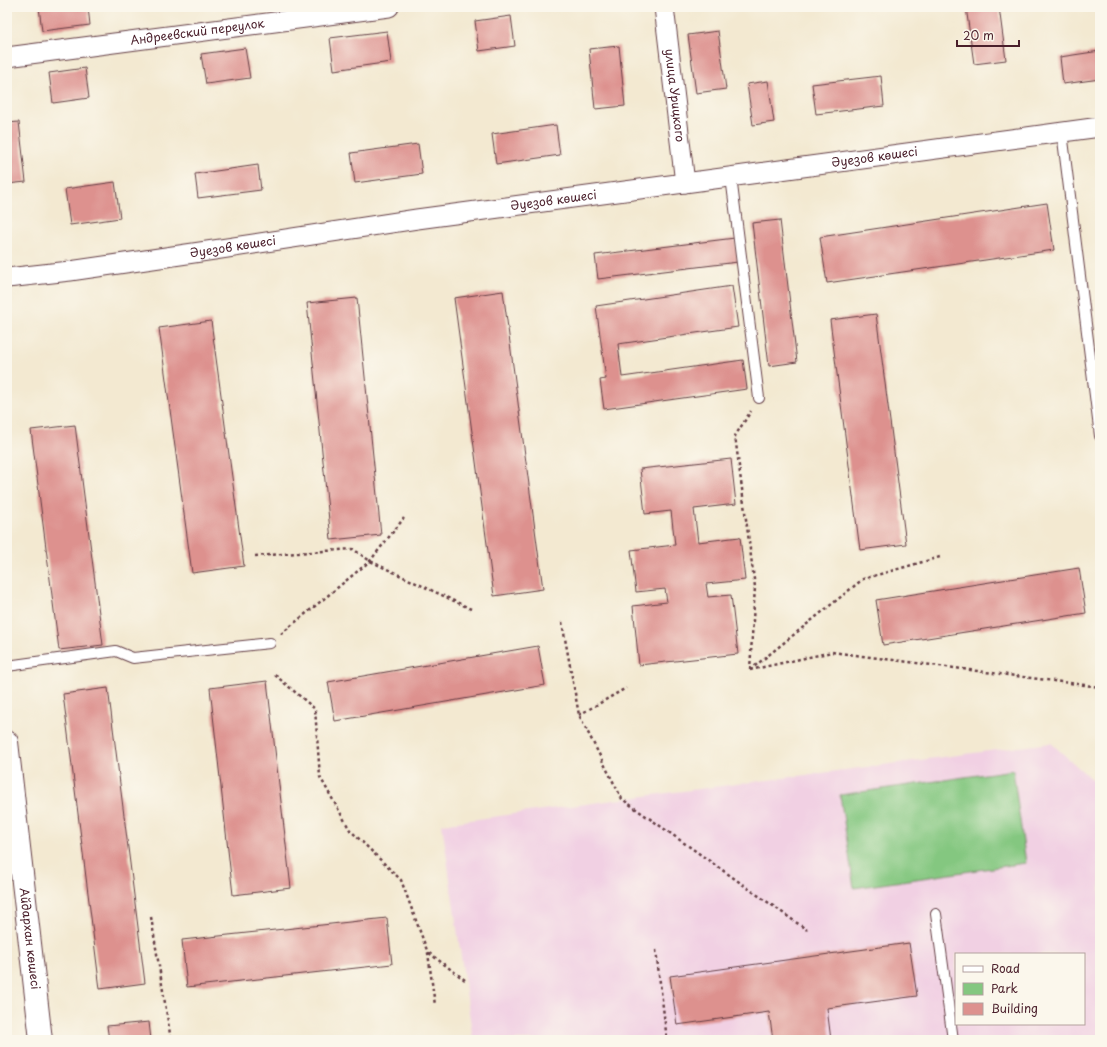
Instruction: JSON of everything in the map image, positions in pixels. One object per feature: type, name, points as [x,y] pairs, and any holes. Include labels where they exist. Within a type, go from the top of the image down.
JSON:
[{"type":"street","name":"Андреевский переулок","points":[[7,57],[389,7]]},
{"type":"street","name":"улица Урицкого","points":[[664,7],[685,183]]},
{"type":"street","name":"Әуезов көшесі","points":[[7,278],[161,258],[417,218],[1100,127]]},
{"type":"street","name":"Айдархан көшесі","points":[[7,742],[41,1040]]},
{"type":"lane","points":[[1062,132],[1100,436]]},
{"type":"lane","points":[[731,177],[759,398]]},
{"type":"lane","points":[[7,666],[116,651],[133,658],[270,643]]},
{"type":"lane","points":[[936,914],[953,1040]]},
{"type":"path","points":[[750,670],[755,587],[735,436],[759,398]]},
{"type":"path","points":[[270,643],[370,561],[404,518]]},
{"type":"path","points":[[255,556],[354,549],[370,561],[471,609]]},
{"type":"path","points":[[750,670],[863,579],[940,557]]},
{"type":"path","points":[[562,622],[579,715],[622,799],[807,930]]},
{"type":"path","points":[[750,670],[832,652],[1100,687]]},
{"type":"path","points":[[275,675],[315,709],[320,777],[350,830],[401,880],[428,952],[435,1005]]},
{"type":"path","points":[[579,715],[626,688]]},
{"type":"path","points":[[151,917],[170,1040]]},
{"type":"path","points":[[656,950],[667,1040]]},
{"type":"path","points":[[428,952],[465,980]]},
{"type":"shaded area","points":[[1051,743],[1100,787],[1100,1040],[473,1040],[442,824]]},
{"type":"green space","points":[[1013,770],[1026,863],[854,888],[840,795]]},
{"type":"building","points":[[39,7],[88,7],[90,25],[42,31]]},
{"type":"building","points":[[966,7],[999,7],[1006,60],[974,64]]},
{"type":"building","points":[[511,16],[515,46],[479,51],[475,21]]},
{"type":"building","points":[[387,31],[391,62],[334,70],[330,38]]},
{"type":"building","points":[[718,31],[726,89],[696,93],[688,35]]},
{"type":"building","points":[[619,46],[625,106],[595,109],[589,49]]},
{"type":"building","points":[[245,48],[250,78],[206,84],[201,54]]},
{"type":"building","points":[[1100,51],[1100,79],[1063,84],[1060,57]]},
{"type":"building","points":[[85,68],[89,98],[53,103],[49,73]]},
{"type":"building","points":[[881,76],[884,106],[816,114],[812,84]]},
{"type":"building","points":[[768,81],[774,122],[753,125],[747,84]]},
{"type":"building","points":[[19,122],[26,182],[7,184],[7,123]]},
{"type":"building","points":[[556,125],[560,155],[496,164],[492,134]]},
{"type":"building","points":[[418,144],[422,174],[355,183],[351,153]]},
{"type":"building","points":[[258,165],[261,190],[198,198],[195,174]]},
{"type":"building","points":[[115,182],[120,218],[70,225],[65,189]]},
{"type":"building","points":[[1047,203],[1054,250],[827,283],[820,237]]},
{"type":"building","points":[[780,220],[797,362],[769,366],[752,223]]},
{"type":"building","points":[[735,238],[738,262],[598,279],[595,255]]},
{"type":"building","points":[[732,286],[738,327],[618,344],[622,377],[743,360],[747,389],[604,409],[600,380],[606,379],[596,306]]},
{"type":"building","points":[[503,291],[543,589],[494,596],[454,298]]},
{"type":"building","points":[[357,298],[381,535],[331,540],[307,303]]},
{"type":"building","points":[[876,314],[906,544],[860,550],[830,320]]},
{"type":"building","points":[[211,321],[244,566],[192,573],[159,328]]},
{"type":"building","points":[[75,425],[103,645],[59,650],[31,430]]},
{"type":"building","points":[[731,459],[736,504],[694,509],[698,542],[740,537],[745,580],[706,584],[708,597],[731,595],[738,654],[639,665],[633,606],[667,602],[665,589],[636,592],[631,550],[675,545],[671,511],[645,514],[640,469]]},
{"type":"building","points":[[1079,568],[1086,613],[883,645],[876,600]]},
{"type":"building","points":[[538,646],[545,685],[335,721],[328,682]]},
{"type":"building","points":[[267,681],[291,888],[233,895],[210,688]]},
{"type":"building","points":[[108,688],[145,983],[100,989],[63,694]]},
{"type":"building","points":[[387,918],[392,964],[187,987],[182,940]]},
{"type":"building","points":[[909,943],[917,996],[827,1008],[831,1040],[773,1040],[769,1012],[677,1025],[670,976]]},
{"type":"building","points":[[149,1022],[151,1040],[109,1040],[107,1026]]}]
